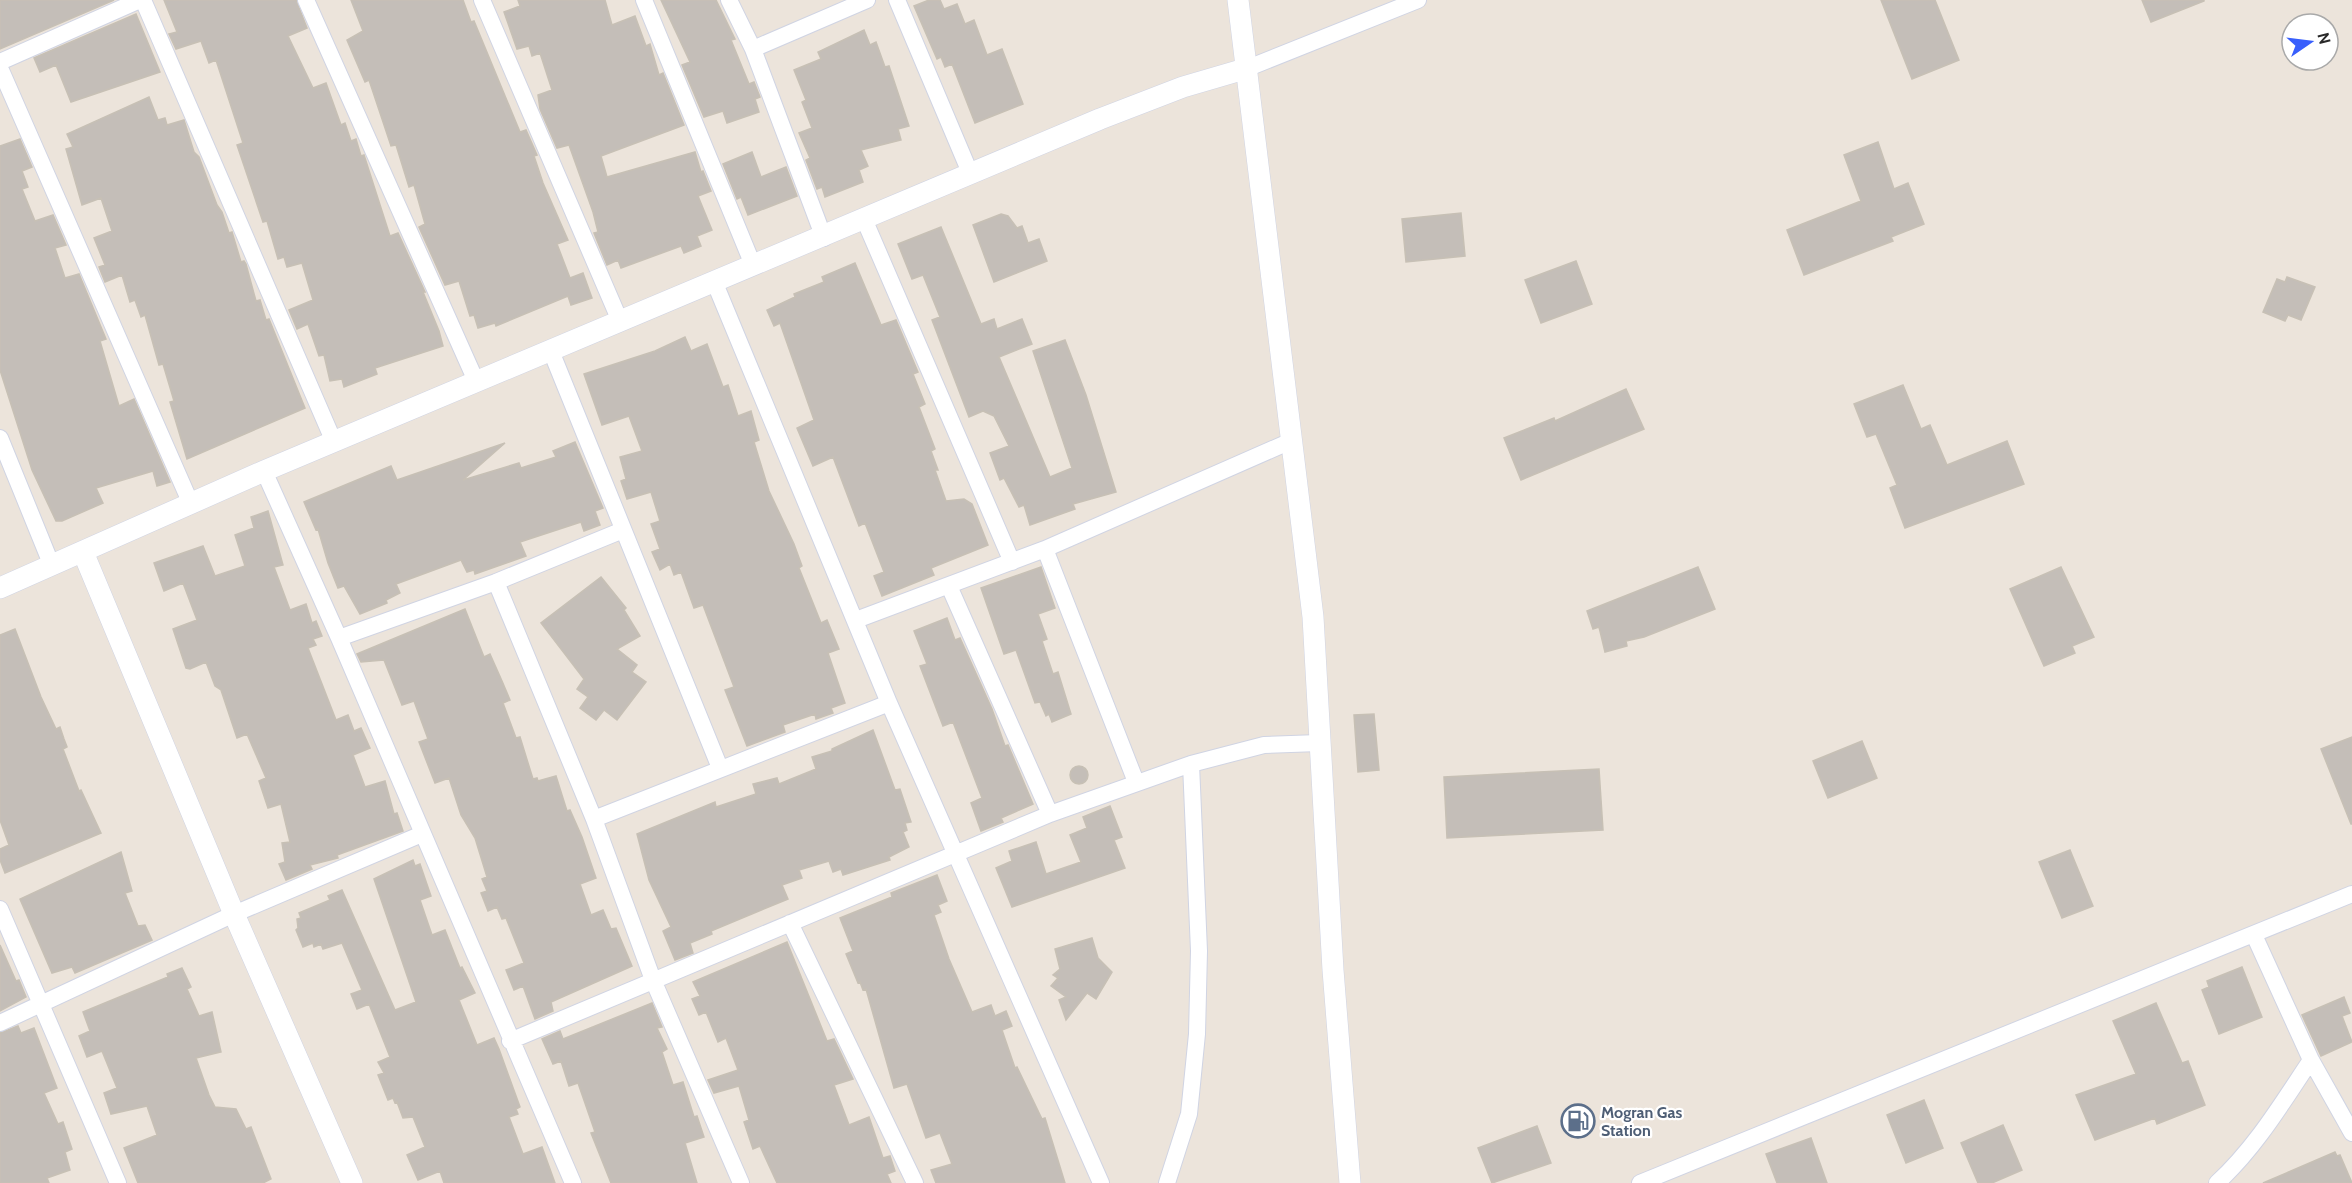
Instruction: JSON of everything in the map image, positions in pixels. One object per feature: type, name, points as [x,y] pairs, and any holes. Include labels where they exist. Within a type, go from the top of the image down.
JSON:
[{"type":"street","points":[[0,62],[141,0],[334,441]]},
{"type":"street","points":[[306,0],[476,381]]},
{"type":"street","points":[[482,0],[620,321]]},
{"type":"street","points":[[644,0],[753,265]]},
{"type":"street","points":[[729,0],[753,48],[824,238]]},
{"type":"street","points":[[753,48],[867,0]]},
{"type":"street","points":[[897,0],[971,175]]},
{"type":"street","points":[[1238,0],[1313,617],[1319,743],[1350,1183]]},
{"type":"street","points":[[0,588],[334,441],[714,281],[824,238],[1143,101],[1248,68],[1408,2]]},
{"type":"street","points":[[0,68],[191,504]]},
{"type":"street","points":[[864,219],[1012,562]]},
{"type":"street","points":[[714,281],[889,703],[1101,1183]]},
{"type":"street","points":[[551,351],[720,768]]},
{"type":"street","points":[[0,438],[52,566]]},
{"type":"street","points":[[856,620],[1045,549],[1291,441]]},
{"type":"street","points":[[264,471],[339,638],[510,1041],[573,1183]]},
{"type":"street","points":[[339,638],[496,582],[623,530]]},
{"type":"street","points":[[1045,549],[1136,782]]},
{"type":"street","points":[[83,552],[234,914],[352,1183]]},
{"type":"street","points":[[496,582],[594,819],[653,980],[741,1183]]},
{"type":"street","points":[[950,585],[1050,814]]},
{"type":"street","points":[[594,819],[889,703]]},
{"type":"street","points":[[510,1041],[1050,814],[1136,782],[1191,764],[1264,745],[1319,743]]},
{"type":"street","points":[[1167,1183],[1189,1114],[1197,1034],[1199,951],[1191,764]]},
{"type":"street","points":[[0,1023],[234,914],[422,834]]},
{"type":"street","points":[[1640,1183],[2352,894]]},
{"type":"street","points":[[0,909],[118,1183]]},
{"type":"street","points":[[790,923],[915,1183]]},
{"type":"street","points":[[2254,935],[2311,1060],[2352,1133]]},
{"type":"street","points":[[2217,1183],[2237,1164],[2262,1134],[2311,1060]]},
{"type":"street","points":[[1683,1165],[1685,1183]]},
{"type":"building","points":[[0,0],[114,0],[0,49]]},
{"type":"building","points":[[164,0],[296,0],[307,28],[288,36],[313,88],[326,83],[341,125],[345,123],[351,141],[356,139],[361,156],[364,155],[390,236],[398,233],[425,292],[423,292],[443,346],[375,368],[377,374],[344,387],[342,379],[330,381],[324,355],[319,356],[308,324],[297,329],[289,310],[313,300],[302,263],[287,267],[284,257],[278,259],[267,221],[263,222],[237,145],[243,143],[216,60],[209,63],[201,41],[176,49],[169,34],[177,32]]},
{"type":"building","points":[[351,0],[463,0],[520,132],[526,130],[537,155],[534,156],[543,183],[568,240],[557,244],[570,278],[583,273],[592,298],[571,305],[568,296],[496,326],[495,323],[478,328],[474,315],[470,316],[459,281],[445,285],[419,227],[425,224],[414,185],[409,187],[396,145],[391,146],[369,80],[365,82],[347,40],[363,31]]},
{"type":"building","points":[[518,0],[605,0],[612,25],[635,16],[646,46],[650,44],[659,75],[663,73],[684,125],[601,156],[607,177],[695,152],[701,172],[703,171],[711,191],[698,196],[712,230],[697,236],[701,246],[684,253],[681,246],[621,268],[618,260],[607,265],[594,233],[598,232],[593,212],[569,145],[557,148],[540,109],[538,95],[552,90],[540,53],[532,56],[529,46],[517,49],[504,12],[520,6]]},
{"type":"building","points":[[661,0],[716,0],[735,39],[731,40],[749,84],[754,82],[760,97],[755,99],[759,112],[727,123],[723,111],[704,117],[682,65],[690,62]]},
{"type":"building","points":[[929,0],[940,0],[944,9],[957,4],[965,24],[974,20],[987,55],[1002,49],[1023,104],[975,123],[952,64],[945,67],[941,57],[937,59],[914,6]]},
{"type":"building","points":[[1881,0],[1935,0],[1959,60],[1912,79]]},
{"type":"building","points":[[2142,0],[2204,0],[2204,1],[2151,22]]},
{"type":"building","points":[[136,14],[160,72],[71,102],[56,65],[40,72],[34,58]]},
{"type":"building","points":[[864,30],[870,45],[876,42],[885,67],[889,66],[909,126],[898,129],[901,140],[861,150],[868,166],[859,170],[863,182],[825,197],[822,187],[817,189],[806,160],[810,158],[799,133],[812,128],[802,102],[806,100],[794,70],[821,59],[818,52]]},
{"type":"building","points":[[149,97],[158,120],[165,118],[167,125],[184,120],[194,152],[199,157],[229,233],[232,232],[241,262],[244,261],[246,264],[256,301],[260,300],[266,320],[269,319],[305,408],[187,459],[170,402],[174,401],[163,364],[159,365],[145,315],[141,317],[135,300],[130,302],[122,275],[105,282],[99,267],[105,265],[94,238],[112,231],[101,198],[82,205],[66,149],[73,147],[67,134]]},
{"type":"building","points":[[20,139],[32,167],[22,171],[28,187],[22,189],[35,221],[53,215],[66,245],[55,248],[65,278],[79,274],[106,339],[100,341],[119,406],[134,399],[170,482],[157,486],[153,471],[96,488],[103,503],[62,521],[56,521],[32,470],[0,370],[0,146]]},
{"type":"building","points":[[1878,142],[1894,189],[1908,183],[1924,224],[1891,237],[1893,241],[1804,275],[1787,230],[1861,201],[1844,155]]},
{"type":"building","points":[[752,152],[761,177],[786,167],[797,196],[748,215],[741,197],[737,199],[723,164]]},
{"type":"building","points":[[1461,213],[1465,256],[1406,262],[1402,219]]},
{"type":"building","points":[[1001,214],[1008,216],[1017,228],[1022,226],[1028,243],[1039,239],[1047,261],[994,282],[973,225]]},
{"type":"building","points":[[941,227],[981,324],[994,319],[997,329],[1022,319],[1032,344],[999,357],[1050,477],[1072,468],[1033,351],[1065,340],[1086,395],[1116,492],[1073,504],[1075,509],[1030,525],[1024,505],[1019,507],[1004,478],[1000,480],[990,453],[1009,446],[994,416],[983,411],[969,417],[932,320],[940,317],[923,275],[912,279],[898,244]]},
{"type":"building","points":[[1576,261],[1592,304],[1541,323],[1525,280]]},
{"type":"building","points":[[855,263],[881,325],[896,320],[918,372],[913,374],[925,404],[919,407],[935,449],[931,451],[938,470],[935,470],[946,501],[964,499],[972,504],[988,545],[931,568],[934,575],[882,596],[874,576],[884,572],[865,523],[859,526],[833,457],[813,466],[797,428],[814,420],[780,323],[774,326],[767,310],[795,297],[794,294],[824,282],[822,277]]},
{"type":"building","points":[[2287,277],[2315,287],[2301,320],[2288,315],[2285,321],[2263,312],[2277,279],[2285,282]]},
{"type":"building","points":[[685,337],[691,351],[707,344],[723,387],[728,385],[738,416],[751,411],[759,440],[754,442],[769,491],[794,544],[802,566],[799,568],[821,623],[827,620],[839,649],[828,653],[845,703],[831,708],[833,713],[816,719],[815,714],[783,725],[785,732],[747,746],[725,690],[734,687],[703,605],[694,608],[681,572],[674,575],[670,564],[660,570],[652,552],[660,549],[651,524],[660,521],[651,492],[627,499],[621,481],[626,479],[620,457],[642,451],[629,416],[602,425],[584,374],[655,351]]},
{"type":"building","points":[[1903,385],[1921,429],[1930,425],[1947,465],[2007,441],[2024,484],[1905,528],[1890,488],[1897,485],[1876,434],[1867,437],[1854,404]]},
{"type":"building","points":[[1626,389],[1644,429],[1521,480],[1504,438],[1554,418],[1555,421]]},
{"type":"building","points":[[575,442],[603,508],[595,511],[600,525],[584,531],[581,522],[520,542],[526,556],[475,574],[474,570],[467,572],[461,560],[396,584],[400,593],[386,600],[387,603],[360,614],[344,586],[338,588],[318,529],[316,530],[304,502],[391,466],[397,480],[505,443],[463,480],[519,463],[521,468],[556,457],[553,451]]},
{"type":"building","points":[[268,511],[283,565],[274,567],[290,610],[306,604],[312,623],[316,621],[322,636],[313,639],[316,645],[308,648],[336,720],[348,715],[354,731],[361,728],[370,748],[353,755],[365,787],[385,781],[394,814],[397,813],[403,831],[337,855],[338,858],[310,865],[312,869],[286,880],[279,864],[285,862],[282,843],[290,842],[281,804],[268,808],[259,781],[266,778],[247,734],[237,738],[221,690],[215,686],[206,662],[190,669],[186,668],[173,629],[197,620],[183,583],[164,591],[154,563],[203,546],[215,576],[245,566],[235,535],[254,528],[251,517]]},
{"type":"building","points":[[1041,567],[1055,608],[1038,614],[1047,639],[1042,641],[1053,674],[1058,672],[1071,714],[1052,722],[1049,714],[1046,716],[1040,702],[1035,703],[1016,650],[1004,654],[981,588]]},
{"type":"building","points":[[1698,567],[1715,609],[1644,637],[1626,641],[1627,646],[1605,652],[1599,627],[1593,629],[1587,611]]},
{"type":"building","points":[[2061,567],[2094,637],[2072,646],[2075,653],[2044,666],[2010,589]]},
{"type":"building","points":[[601,577],[626,608],[624,610],[640,636],[617,649],[637,665],[632,672],[646,682],[617,720],[604,710],[596,720],[580,708],[588,697],[577,689],[584,679],[541,623]]},
{"type":"building","points":[[465,609],[484,657],[490,654],[510,700],[503,703],[516,738],[520,737],[533,779],[537,778],[538,781],[556,776],[567,811],[570,810],[582,837],[596,878],[580,884],[591,915],[603,910],[611,929],[616,928],[632,966],[551,1002],[553,1011],[535,1019],[523,986],[514,990],[506,970],[524,963],[506,918],[502,919],[497,907],[488,911],[481,893],[487,891],[482,879],[487,877],[475,838],[461,815],[449,778],[435,783],[419,742],[428,739],[414,701],[402,705],[384,660],[361,662],[357,654]]},
{"type":"building","points":[[947,618],[955,640],[960,638],[992,709],[1005,746],[1008,745],[1033,804],[1001,818],[1003,822],[981,831],[971,803],[982,798],[953,722],[943,726],[920,666],[927,664],[914,631]]},
{"type":"building","points":[[15,629],[41,697],[56,729],[60,727],[67,747],[63,749],[79,791],[81,790],[101,833],[5,873],[0,860],[0,849],[9,845],[0,820],[0,635]]},
{"type":"building","points":[[1374,714],[1379,770],[1358,772],[1354,715]]},
{"type":"building","points":[[873,730],[895,790],[900,789],[911,822],[905,823],[907,830],[903,832],[909,847],[889,857],[890,860],[843,875],[841,869],[833,872],[829,861],[799,870],[802,878],[782,885],[788,899],[711,931],[712,934],[690,943],[693,953],[675,960],[663,931],[671,927],[649,880],[637,834],[715,802],[716,807],[756,794],[753,784],[777,778],[779,784],[816,769],[812,757],[832,751]]},
{"type":"building","points":[[2352,737],[2352,824],[2351,824],[2321,749]]},
{"type":"building","points":[[1862,741],[1877,778],[1828,798],[1813,761]]},
{"type":"building","points":[[1079,766],[1085,769],[1088,775],[1085,781],[1079,784],[1073,781],[1070,775],[1073,769]]},
{"type":"building","points":[[1599,769],[1603,830],[1447,838],[1444,777]]},
{"type":"building","points":[[1110,806],[1122,837],[1114,840],[1125,868],[1012,907],[996,868],[1012,861],[1009,851],[1036,842],[1046,874],[1081,862],[1070,835],[1087,828],[1083,817]]},
{"type":"building","points":[[2070,850],[2093,906],[2062,918],[2039,862]]},
{"type":"building","points":[[121,852],[132,891],[125,893],[138,926],[145,925],[152,940],[75,973],[72,967],[52,973],[20,899]]},
{"type":"building","points":[[413,860],[415,866],[420,864],[431,896],[420,900],[432,935],[445,930],[460,968],[462,967],[475,993],[459,1000],[477,1045],[494,1038],[499,1049],[520,1107],[516,1109],[518,1114],[509,1117],[523,1154],[542,1147],[555,1183],[444,1183],[440,1171],[418,1180],[407,1155],[425,1147],[413,1117],[403,1118],[397,1102],[395,1103],[393,1098],[388,1100],[378,1075],[384,1073],[378,1062],[390,1057],[369,1004],[357,1009],[351,994],[362,990],[342,943],[323,949],[321,944],[314,947],[313,943],[303,947],[296,930],[298,928],[297,919],[301,918],[299,913],[330,900],[328,896],[342,890],[395,1010],[416,1002],[374,879]]},
{"type":"building","points":[[937,875],[947,901],[938,905],[941,912],[934,915],[949,959],[972,1012],[991,1005],[995,1016],[1006,1011],[1012,1026],[1002,1030],[1015,1068],[1017,1067],[1042,1119],[1045,1118],[1065,1183],[936,1183],[931,1170],[952,1164],[940,1133],[926,1138],[907,1084],[894,1088],[866,989],[863,990],[860,982],[858,983],[846,954],[853,951],[840,918],[892,897],[891,893]]},
{"type":"building","points":[[1092,938],[1098,958],[1112,972],[1096,999],[1087,993],[1066,1020],[1059,1000],[1066,997],[1051,986],[1058,978],[1053,975],[1060,969],[1055,949]]},
{"type":"building","points":[[787,942],[827,1041],[834,1039],[853,1079],[834,1085],[849,1125],[869,1117],[883,1158],[890,1156],[895,1171],[887,1174],[891,1183],[777,1183],[760,1146],[753,1149],[744,1122],[749,1120],[739,1086],[714,1093],[708,1080],[738,1070],[726,1038],[718,1042],[706,1012],[699,1015],[692,999],[700,996],[693,982]]},
{"type":"building","points":[[0,945],[26,997],[0,1011]]},
{"type":"building","points":[[2242,967],[2262,1017],[2219,1034],[2202,990],[2209,987],[2207,981]]},
{"type":"building","points":[[182,968],[191,987],[187,989],[199,1016],[212,1012],[221,1052],[196,1058],[209,1095],[215,1107],[236,1109],[246,1129],[251,1127],[271,1179],[263,1183],[138,1183],[124,1148],[157,1135],[147,1106],[111,1114],[104,1093],[117,1088],[102,1051],[87,1057],[79,1036],[90,1031],[83,1012],[168,977],[167,974]]},
{"type":"building","points":[[2344,997],[2350,1013],[2342,1016],[2352,1042],[2321,1056],[2302,1015]]},
{"type":"building","points":[[652,1003],[662,1027],[657,1028],[667,1049],[662,1052],[673,1085],[683,1082],[694,1117],[697,1116],[704,1137],[685,1143],[697,1183],[611,1183],[591,1133],[595,1132],[578,1083],[569,1086],[561,1061],[553,1064],[542,1039],[560,1031],[563,1039]]},
{"type":"building","points":[[2156,1003],[2182,1063],[2188,1061],[2205,1105],[2157,1124],[2155,1118],[2095,1140],[2076,1095],[2136,1074],[2113,1021]]},
{"type":"building","points":[[18,1026],[21,1033],[34,1028],[57,1088],[44,1093],[58,1124],[63,1122],[72,1149],[65,1152],[70,1170],[47,1178],[49,1183],[0,1183],[0,1033]]},
{"type":"building","points":[[1924,1100],[1943,1148],[1906,1163],[1887,1115]]},
{"type":"building","points":[[2003,1125],[2022,1170],[1992,1183],[1978,1183],[1961,1143]]},
{"type":"building","points":[[1537,1126],[1551,1163],[1492,1183],[1478,1148]]},
{"type":"building","points":[[1811,1138],[1827,1183],[1777,1183],[1766,1154]]},
{"type":"building","points":[[2335,1152],[2337,1156],[2340,1155],[2352,1183],[2263,1183]]},
{"type":"place","name":"Mogran Gas Station","points":[[1578,1121]]}]
